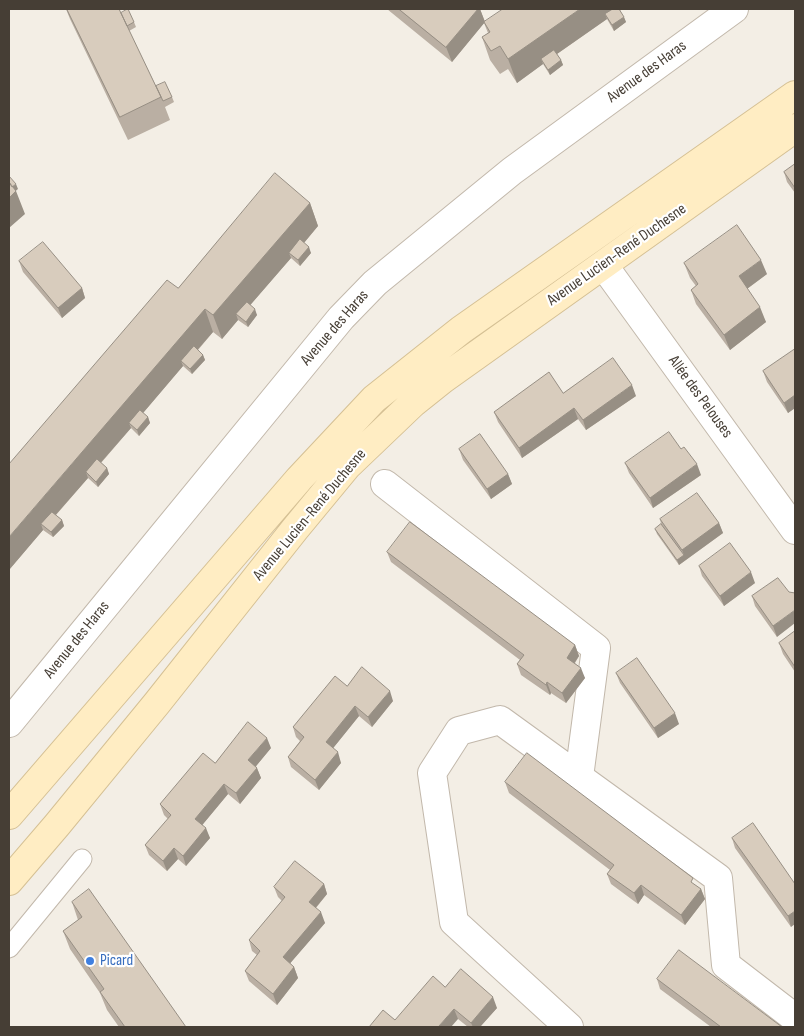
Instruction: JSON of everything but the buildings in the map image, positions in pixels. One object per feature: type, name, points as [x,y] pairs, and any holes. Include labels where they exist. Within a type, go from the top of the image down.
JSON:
[{"type":"main road","name":"Avenue Lucien-René Duchesne","points":[[9,815],[299,479],[374,399],[461,330],[795,94]]},
{"type":"main road","name":"Avenue Lucien-René Duchesne","points":[[9,881],[88,788],[294,529],[347,466],[413,403],[443,379],[795,128]]},
{"type":"street","name":"Avenue des Haras","points":[[9,723],[340,318],[375,283],[512,170],[734,9]]},
{"type":"street","name":"Allée des Pelouses","points":[[604,266],[795,530]]},
{"type":"street","points":[[385,484],[596,648],[579,777]]},
{"type":"street","points":[[569,1027],[454,922],[432,773],[459,731],[500,720],[718,878],[726,965],[795,1018]]},
{"type":"lane","points":[[9,948],[82,859]]},
{"type":"place","name":"Picard","points":[[90,961]]}]
